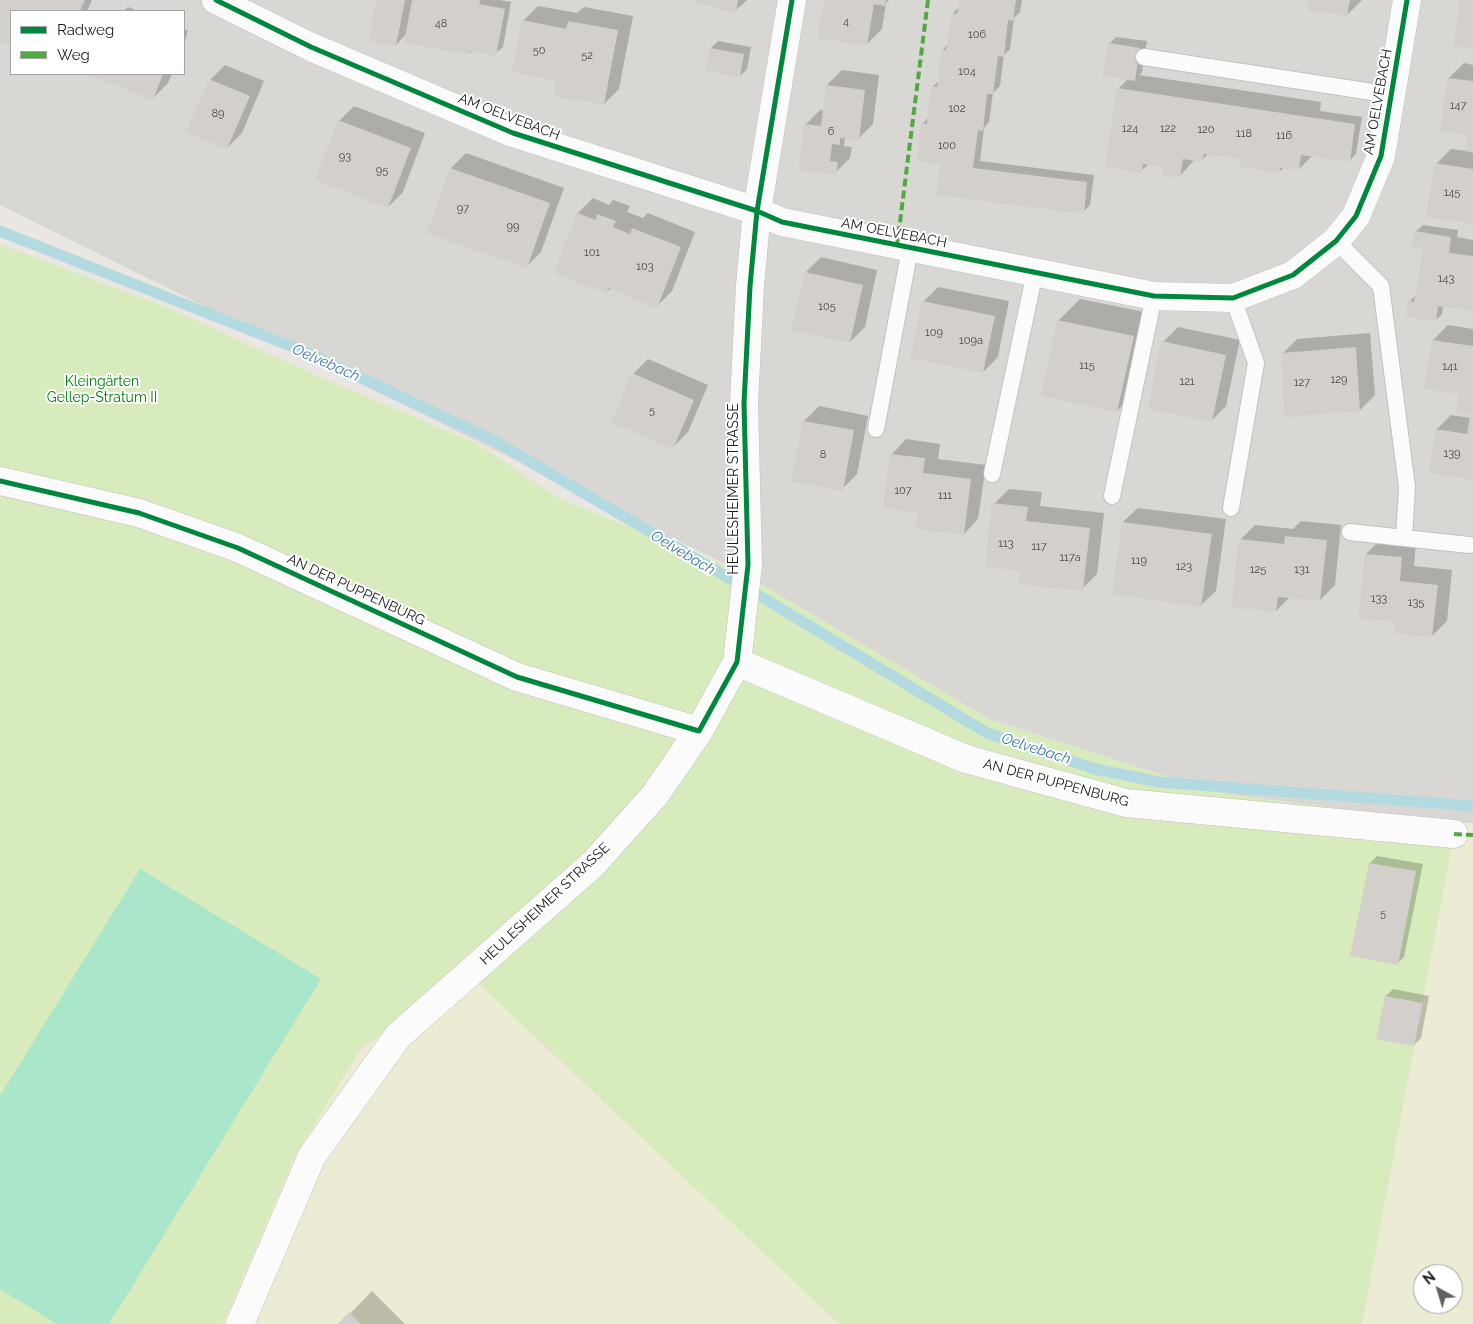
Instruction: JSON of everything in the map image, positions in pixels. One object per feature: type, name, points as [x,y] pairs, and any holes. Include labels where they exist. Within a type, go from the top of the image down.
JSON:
[{"type":"street","name":"AM OELVEBACH","points":[[216,0],[311,48],[513,133],[757,211],[782,222],[910,249],[1154,296],[1233,298],[1292,275],[1336,241],[1356,216],[1381,156],[1407,0]]},
{"type":"street","name":"HEULESHEIMER STRASSE","points":[[240,1324],[312,1156],[398,1036],[593,864],[655,795],[700,731],[737,662],[741,612],[748,565],[744,403],[750,286],[757,211],[792,0]]},
{"type":"street","name":"AN DER PUPPENBURG","points":[[0,481],[139,513],[238,548],[518,678],[700,731]]},
{"type":"street","name":"AN DER PUPPENBURG","points":[[737,662],[966,760],[1126,803],[1454,834]]},
{"type":"lane","name":"AM OELVEBACH","points":[[1144,57],[1392,95]]},
{"type":"lane","points":[[1336,241],[1381,286],[1407,487],[1404,538]]},
{"type":"lane","name":"AM OELVEBACH","points":[[876,429],[910,249]]},
{"type":"lane","points":[[992,474],[1035,272]]},
{"type":"lane","points":[[1112,496],[1154,296]]},
{"type":"lane","points":[[1231,508],[1256,363],[1233,298]]},
{"type":"lane","points":[[1350,532],[1469,546]]},
{"type":"shaded area","points":[[0,0],[1473,0],[1473,823],[1456,824],[1219,793],[991,720],[737,570],[0,205]]},
{"type":"green space","name":"Kleingärten Gellep-Stratum II","points":[[0,244],[166,307],[311,373],[478,444],[558,498],[737,570],[991,720],[1219,793],[1456,824],[1362,1324],[839,1324],[461,967],[359,1052],[295,1156],[223,1324],[0,1324]]},
{"type":"green space","points":[[1473,823],[1473,1324],[1362,1324],[1456,824]]},
{"type":"green space","points":[[140,869],[321,979],[109,1324],[57,1324],[0,1289],[0,1096]]},
{"type":"green space","points":[[461,967],[839,1324],[223,1324],[295,1156],[359,1052]]},
{"type":"building","points":[[0,0],[85,0],[80,10],[10,10],[10,45],[0,40]]},
{"type":"building","points":[[376,0],[405,0],[396,46],[369,41]]},
{"type":"building","points":[[412,0],[480,0],[479,4],[505,9],[496,56],[470,51],[469,55],[404,43]]},
{"type":"building","points":[[695,0],[738,0],[736,13],[694,2]]},
{"type":"building","points":[[824,0],[886,0],[885,6],[874,4],[867,46],[818,38]]},
{"type":"building","points":[[959,0],[1016,0],[1013,21],[1008,20],[1004,57],[998,56],[993,94],[987,94],[983,131],[978,130],[973,168],[1087,182],[1084,214],[936,195],[940,164],[917,161],[921,123],[927,124],[931,86],[937,87],[942,50],[946,50],[952,13],[957,14]]},
{"type":"building","points":[[1309,0],[1350,0],[1347,16],[1308,10]]},
{"type":"building","points":[[1460,0],[1473,0],[1473,49],[1453,46]]},
{"type":"building","points":[[522,20],[566,29],[568,21],[618,30],[604,105],[554,96],[556,81],[512,72]]},
{"type":"building","points":[[1108,43],[1140,48],[1135,81],[1103,76]]},
{"type":"building","points":[[710,48],[744,54],[740,77],[705,71]]},
{"type":"building","points":[[90,75],[163,75],[153,100]]},
{"type":"building","points":[[1448,78],[1473,81],[1473,153],[1465,151],[1468,135],[1440,131]]},
{"type":"building","points":[[209,79],[250,96],[227,149],[186,132]]},
{"type":"building","points":[[826,85],[865,90],[859,140],[840,138],[840,145],[832,144],[830,161],[838,162],[836,175],[799,170],[804,124],[821,126]]},
{"type":"building","points":[[1117,88],[1355,124],[1350,162],[1301,155],[1299,170],[1280,168],[1280,173],[1240,167],[1241,159],[1204,154],[1202,162],[1183,159],[1180,178],[1163,176],[1164,167],[1143,164],[1142,173],[1105,167]]},
{"type":"building","points":[[338,120],[411,148],[388,208],[315,180]]},
{"type":"building","points":[[1435,163],[1473,169],[1473,224],[1426,217]]},
{"type":"building","points":[[450,168],[550,203],[527,268],[427,233]]},
{"type":"building","points":[[577,213],[596,220],[597,214],[616,221],[613,227],[630,234],[632,228],[681,247],[657,308],[608,288],[607,294],[554,273]]},
{"type":"building","points":[[1414,231],[1451,237],[1449,253],[1473,256],[1473,311],[1438,306],[1436,322],[1405,317],[1408,301],[1414,302],[1423,249],[1412,247]]},
{"type":"building","points":[[805,272],[863,285],[850,343],[791,330]]},
{"type":"building","points":[[922,301],[995,316],[983,373],[910,358]]},
{"type":"building","points":[[1057,320],[1134,336],[1117,412],[1041,396]]},
{"type":"building","points":[[1432,340],[1473,346],[1473,480],[1429,473],[1435,429],[1467,434],[1470,415],[1456,412],[1459,394],[1424,389]]},
{"type":"building","points":[[1161,341],[1226,355],[1212,422],[1148,409]]},
{"type":"building","points":[[1356,347],[1360,411],[1285,417],[1281,353]]},
{"type":"building","points":[[632,373],[694,400],[673,449],[611,423]]},
{"type":"building","points":[[803,421],[854,430],[843,491],[791,481]]},
{"type":"building","points":[[890,454],[925,458],[923,473],[971,479],[964,535],[916,529],[918,513],[883,508]]},
{"type":"building","points":[[992,503],[1028,507],[1026,521],[1090,528],[1083,591],[1019,584],[1021,571],[985,567]]},
{"type":"building","points":[[1122,522],[1212,534],[1201,607],[1112,594]]},
{"type":"building","points":[[1285,536],[1327,540],[1320,601],[1278,597],[1276,612],[1231,607],[1239,539],[1284,544]]},
{"type":"building","points":[[1365,554],[1402,557],[1400,581],[1438,585],[1432,637],[1394,633],[1395,622],[1358,618]]},
{"type":"building","points":[[1369,863],[1416,871],[1398,965],[1350,956]]},
{"type":"building","points":[[1385,996],[1423,1003],[1414,1046],[1376,1039]]},
{"type":"building","points":[[349,1312],[361,1324],[338,1324]]},
{"type":"waterway","name":"Oelvebach","points":[[0,231],[308,353],[493,440],[770,602],[987,733],[1095,769],[1159,782],[1473,806]]},
{"type":"marked path","points":[[897,246],[928,0]]},
{"type":"marked path","points":[[1454,834],[1473,835]]},
{"type":"cycle path","points":[[216,0],[311,47],[513,133],[757,211],[782,222],[1154,296],[1233,298],[1293,275],[1336,241],[1356,216],[1381,156],[1407,0]]},
{"type":"cycle path","points":[[0,481],[139,513],[238,548],[517,677],[699,731],[737,662],[748,565],[744,403],[750,286],[757,211],[792,0]]}]
